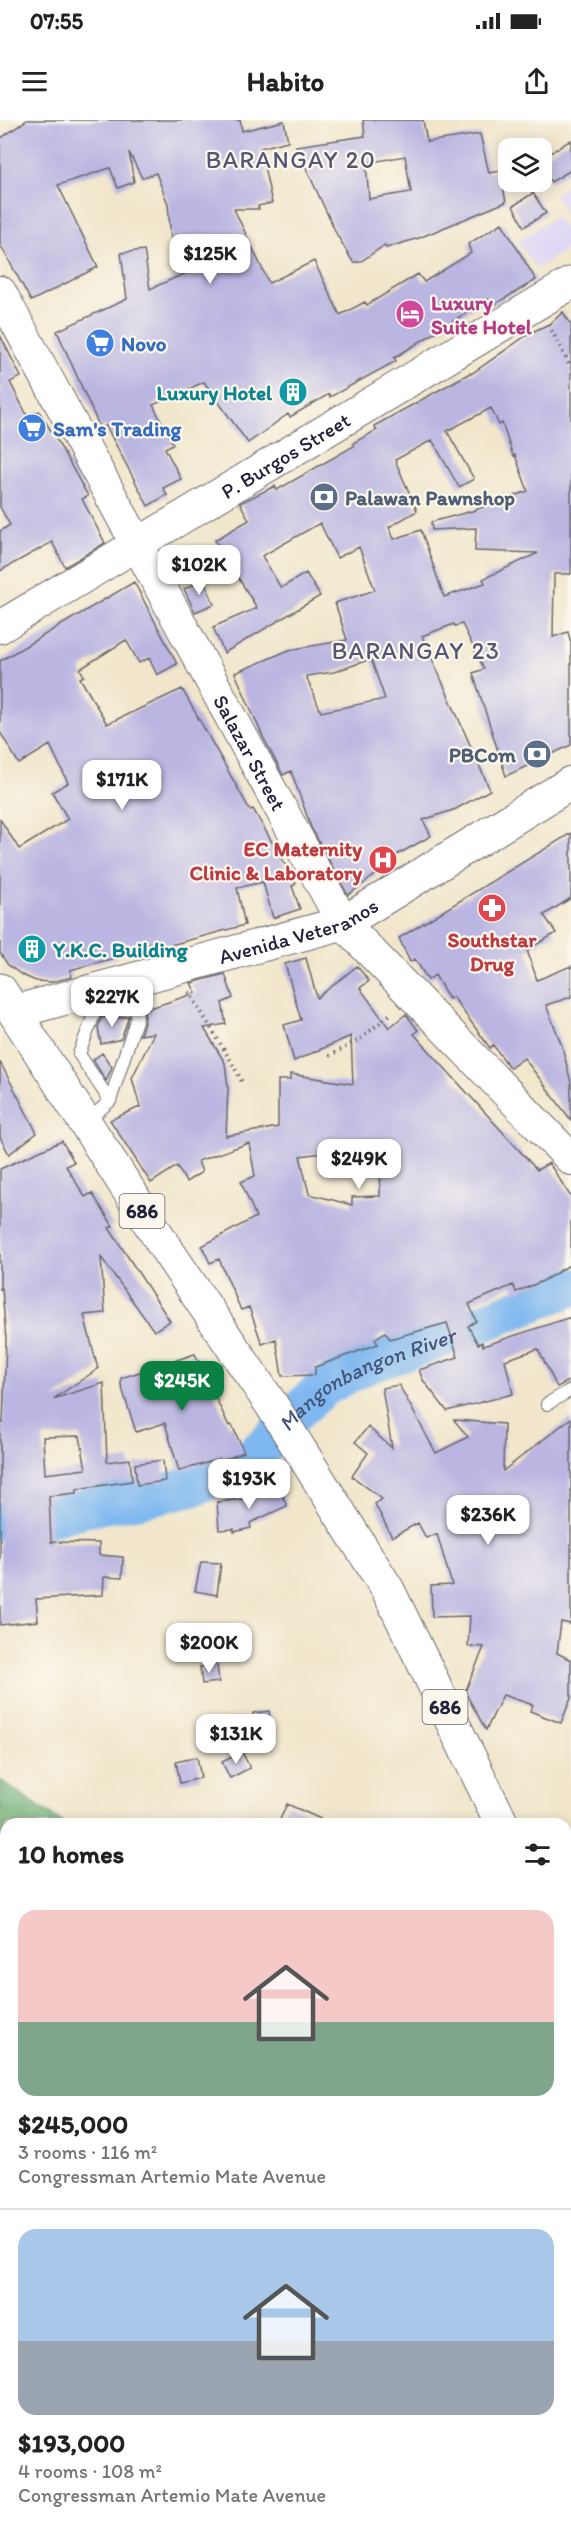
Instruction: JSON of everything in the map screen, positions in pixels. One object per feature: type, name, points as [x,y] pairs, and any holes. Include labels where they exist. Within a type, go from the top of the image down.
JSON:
[{"type":"main road","name":"Avenida Veteranos","points":[[5,1008],[46,1003],[343,923],[571,783]]},
{"type":"main road","points":[[0,982],[22,995],[46,1003]]},
{"type":"main road","name":"686","points":[[5,1008],[85,1123],[273,1407],[388,1590],[499,1818]]},
{"type":"street","name":"P. Burgos Street","points":[[0,627],[571,283]]},
{"type":"street","name":"Salazar Street","points":[[0,292],[343,923],[571,1159]]},
{"type":"lane","points":[[85,1123],[111,1101],[137,1017],[131,980]]},
{"type":"lane","points":[[89,992],[93,1017],[79,1054],[111,1101]]},
{"type":"lane","points":[[547,1404],[571,1390]]},
{"type":"path","points":[[533,306],[547,320],[571,368]]},
{"type":"path","points":[[179,967],[178,970],[187,990],[242,1082]]},
{"type":"path","points":[[330,1056],[359,1040],[413,993]]},
{"type":"shaded area","points":[[571,184],[571,226],[554,194]]},
{"type":"shaded area","points":[[556,216],[571,239],[571,246],[536,269],[518,241]]},
{"type":"green space","points":[[0,1780],[56,1818],[0,1818]]},
{"type":"building","points":[[27,120],[240,120],[242,131],[284,121],[288,141],[260,148],[272,203],[258,206],[259,209],[234,209],[269,283],[314,261],[340,315],[365,302],[367,305],[418,274],[424,282],[471,253],[468,244],[502,223],[536,280],[492,306],[488,299],[394,358],[396,361],[330,397],[329,394],[290,417],[288,414],[248,443],[204,382],[153,405],[173,444],[165,448],[181,479],[163,488],[167,495],[148,506],[106,426],[100,428],[57,331],[127,299],[121,253],[144,250],[150,289],[186,273],[171,240],[168,204],[156,173],[142,178],[129,152],[134,182],[118,188],[110,168],[58,185],[98,267],[31,301],[0,244],[0,139]]},
{"type":"building","points":[[363,120],[423,120],[427,142],[480,134],[489,173],[498,171],[498,192],[504,192],[506,202],[419,238],[386,248],[385,245],[360,262],[353,262],[337,235],[296,146],[365,136]],"holes":[[[405,156],[411,192],[369,199],[366,163]]]},
{"type":"building","points":[[571,140],[571,170],[552,181],[552,152]]},
{"type":"building","points":[[533,193],[546,213],[524,227],[513,206]]},
{"type":"building","points":[[563,312],[571,325],[571,574],[554,574],[553,637],[568,632],[571,643],[571,745],[506,776],[473,673],[484,669],[462,624],[455,626],[454,624],[422,636],[490,790],[456,809],[423,820],[431,836],[393,857],[394,861],[348,895],[311,827],[291,771],[283,775],[263,737],[235,673],[289,650],[347,640],[335,603],[375,590],[359,547],[337,558],[320,523],[262,556],[281,588],[306,573],[320,596],[224,653],[213,627],[257,608],[215,540],[249,520],[240,503],[275,486],[277,490],[354,446],[353,443],[377,430],[374,426],[471,374],[530,333],[551,323]],"holes":[[[491,408],[499,425],[502,423],[528,491],[472,511],[431,522],[432,530],[476,528],[475,551],[538,553],[483,579],[485,583],[444,597],[421,530],[394,539],[389,527],[417,511],[395,460],[432,440],[459,487],[474,479],[447,431]],[[371,659],[385,699],[321,712],[306,676],[334,672]]]},
{"type":"building","points":[[0,335],[21,377],[10,382],[28,417],[39,411],[56,439],[88,496],[82,499],[105,543],[65,567],[52,542],[0,571],[0,531],[10,525],[0,507]]},
{"type":"building","points":[[204,580],[214,604],[195,612],[184,589]]},
{"type":"building","points":[[134,582],[177,664],[157,675],[149,658],[139,663],[126,640],[80,669],[84,676],[80,678],[107,724],[182,689],[250,810],[253,809],[296,884],[292,886],[300,909],[273,918],[263,882],[237,888],[245,925],[152,950],[150,943],[117,952],[118,957],[70,970],[72,977],[51,982],[36,981],[8,965],[0,953],[0,819],[19,849],[68,819],[52,792],[68,783],[50,745],[19,764],[0,732],[0,661]]},
{"type":"building","points":[[571,833],[571,898],[544,915],[556,933],[527,950],[537,980],[571,966],[571,997],[546,1005],[562,1046],[571,1083],[571,1120],[524,1058],[510,1068],[493,1045],[490,1048],[453,997],[449,999],[435,975],[428,980],[415,959],[410,962],[399,938]]},
{"type":"building","points":[[306,958],[317,998],[357,966],[369,981],[360,988],[389,1028],[406,1014],[418,1030],[414,1034],[537,1170],[549,1163],[571,1197],[571,1264],[543,1281],[516,1292],[513,1285],[469,1304],[476,1321],[468,1326],[478,1344],[482,1342],[483,1346],[571,1317],[571,1380],[557,1387],[538,1349],[505,1360],[513,1394],[447,1411],[423,1380],[419,1370],[458,1357],[447,1323],[390,1339],[385,1332],[375,1339],[378,1344],[315,1367],[315,1375],[282,1376],[276,1339],[262,1344],[249,1307],[241,1310],[219,1259],[210,1263],[202,1246],[256,1217],[241,1182],[255,1176],[249,1143],[198,1161],[202,1172],[186,1182],[177,1166],[151,1183],[110,1120],[140,1107],[132,1078],[154,1033],[140,1035],[145,1019],[144,1010],[196,993],[191,983],[225,974],[233,998],[222,1003],[226,1024],[204,1028],[225,1063],[228,1088],[226,1136],[278,1127],[278,1080],[290,1080],[290,1074],[353,1084],[351,1036],[294,1061],[284,1025],[301,1020],[285,964]],"holes":[[[346,1150],[345,1163],[381,1164],[380,1196],[352,1197],[352,1205],[309,1194],[300,1156]]]},
{"type":"building","points":[[118,1014],[119,1018],[129,1016],[121,1039],[101,1044],[98,1028],[101,1018]]},
{"type":"building","points":[[102,1053],[112,1067],[106,1081],[93,1060]]},
{"type":"building","points":[[0,1062],[37,1133],[9,1154],[0,1137]]},
{"type":"building","points":[[62,1141],[74,1162],[66,1166],[85,1197],[92,1193],[113,1226],[109,1228],[170,1321],[154,1331],[101,1257],[105,1313],[84,1315],[98,1369],[53,1399],[104,1383],[107,1462],[130,1459],[132,1481],[77,1489],[77,1493],[49,1496],[51,1542],[99,1543],[99,1555],[123,1557],[122,1578],[104,1577],[103,1595],[36,1599],[38,1621],[0,1625],[0,1422],[3,1423],[6,1340],[2,1288],[0,1289],[0,1169]],"holes":[[[80,1436],[86,1469],[45,1474],[43,1437]]]},
{"type":"building","points":[[195,1354],[244,1452],[221,1461],[220,1459],[179,1471],[165,1423],[136,1432],[121,1385],[121,1378]]},
{"type":"building","points":[[399,1385],[436,1453],[468,1437],[454,1420],[504,1424],[503,1471],[571,1418],[571,1624],[561,1622],[557,1653],[571,1660],[571,1698],[561,1723],[530,1711],[533,1705],[503,1695],[486,1730],[465,1692],[484,1647],[468,1646],[470,1616],[432,1617],[431,1586],[452,1585],[437,1534],[426,1538],[418,1523],[392,1537],[375,1504],[382,1499],[352,1476],[368,1453],[355,1442],[368,1427],[392,1448],[382,1388]]},
{"type":"building","points":[[163,1460],[165,1481],[137,1485],[135,1464]]},
{"type":"building","points":[[278,1486],[287,1506],[250,1523],[251,1528],[234,1532],[234,1529],[219,1530],[217,1502],[253,1498]]},
{"type":"building","points":[[201,1562],[221,1563],[217,1595],[195,1591]]},
{"type":"building","points":[[217,1665],[219,1682],[202,1684],[200,1667]]},
{"type":"building","points":[[269,1711],[271,1730],[255,1732],[253,1713]]},
{"type":"building","points":[[242,1752],[250,1768],[230,1778],[222,1762]]},
{"type":"building","points":[[197,1757],[201,1778],[180,1783],[176,1762]]},
{"type":"building","points":[[287,1804],[318,1818],[281,1818]]},
{"type":"waterway","name":"Mangonbangon River","points":[[0,1521],[40,1520],[92,1506],[139,1499],[198,1485],[240,1466],[269,1442],[297,1411],[326,1386],[366,1365],[452,1335],[571,1287]]},
{"type":"place","name":"Luxury Suite Hotel","points":[[410,314]]},
{"type":"place","name":"Novo","points":[[100,343]]},
{"type":"place","name":"Luxury Hotel","points":[[293,392]]},
{"type":"place","name":"Sam's Trading","points":[[32,428]]},
{"type":"place","name":"Palawan Pawnshop","points":[[324,497]]},
{"type":"place","name":"PBCom","points":[[537,754]]},
{"type":"place","name":"EC Maternity Clinic & Laboratory","points":[[383,860]]},
{"type":"place","name":"Southstar Drug","points":[[492,908]]},
{"type":"place","name":"Y.K.C. Building","points":[[32,949]]},
{"type":"district","name":"BARANGAY 20","points":[[291,159]]},
{"type":"district","name":"BARANGAY 23","points":[[416,650]]}]
